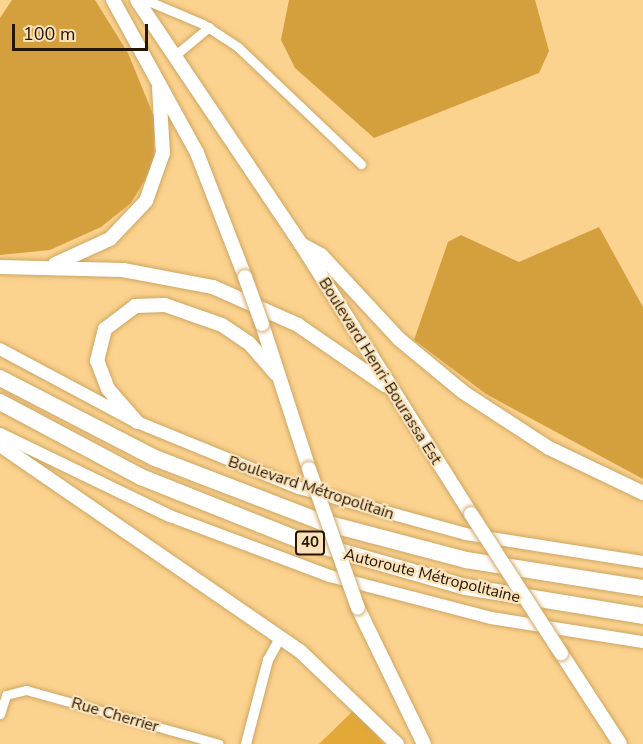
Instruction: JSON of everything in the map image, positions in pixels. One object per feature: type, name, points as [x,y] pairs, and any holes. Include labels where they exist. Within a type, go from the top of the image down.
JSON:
[{"type":"highway","name":"Autoroute Métropolitaine","points":[[0,378],[155,458],[322,522],[466,560],[643,588]]},
{"type":"highway","name":"Autoroute Métropolitaine","points":[[0,402],[141,477],[314,545],[466,587],[643,616]]},
{"type":"main road","points":[[113,0],[197,153],[262,324],[276,374],[358,608],[424,744]]},
{"type":"main road","name":"Boulevard Henri-Bourassa Est","points":[[137,0],[173,57],[301,244],[385,385],[620,744]]},
{"type":"main road","points":[[142,51],[173,57]]},
{"type":"main road","points":[[49,267],[110,239],[146,201],[163,153],[159,83]]},
{"type":"main road","points":[[301,244],[321,255],[399,339],[470,397],[549,448],[643,493]]},
{"type":"main road","points":[[0,267],[137,271],[227,292],[298,326],[385,385]]},
{"type":"main road","points":[[136,422],[108,389],[97,361],[105,329],[135,306],[165,305],[222,325],[249,343],[276,374]]},
{"type":"main road","name":"Boulevard Métropolitain","points":[[0,349],[136,422],[255,472],[369,510],[514,544],[643,562]]},
{"type":"main road","points":[[0,434],[170,516],[330,576],[475,615],[643,642]]},
{"type":"main road","points":[[0,445],[280,638],[345,689],[397,744]]},
{"type":"street","points":[[147,0],[209,27],[244,51],[361,164]]},
{"type":"street","points":[[173,57],[209,27]]},
{"type":"street","points":[[246,744],[268,660],[280,638]]},
{"type":"street","name":"Rue Cherrier","points":[[0,714],[10,692],[26,690],[219,744]]},
{"type":"shaded area","points":[[12,0],[95,0],[128,53],[154,117],[154,165],[131,203],[101,227],[50,250],[0,255],[0,18]]},
{"type":"shaded area","points":[[289,0],[535,0],[549,51],[539,73],[374,138],[295,68],[281,40]]},
{"type":"shaded area","points":[[599,227],[643,307],[643,479],[486,394],[414,340],[448,242],[461,235],[519,262]]},
{"type":"shaded area","points":[[354,710],[384,744],[319,744]]}]
